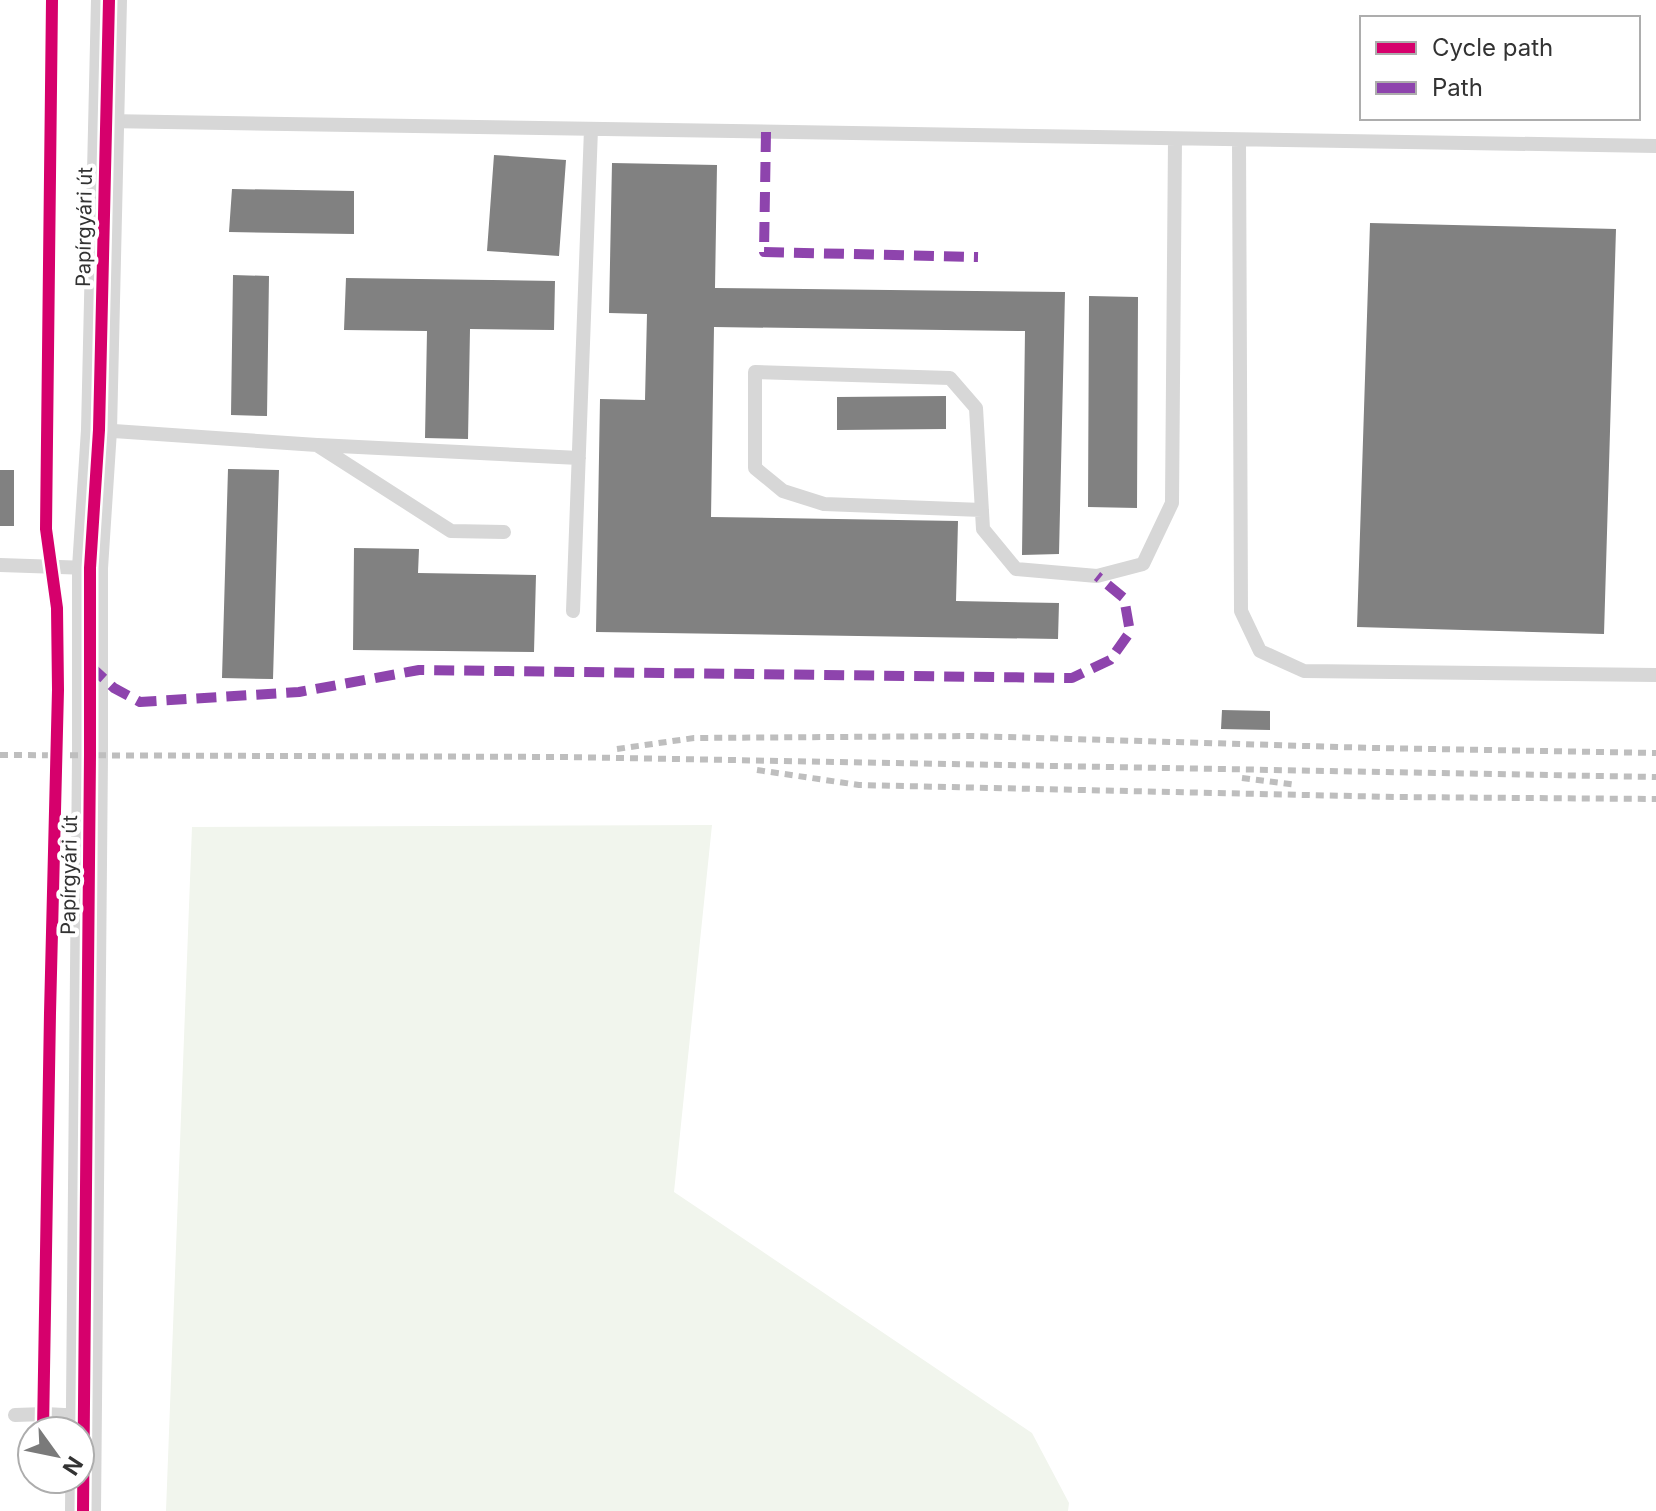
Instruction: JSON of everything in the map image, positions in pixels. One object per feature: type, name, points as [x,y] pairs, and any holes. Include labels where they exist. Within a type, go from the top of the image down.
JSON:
[{"type":"street","name":"Papírgyári út","points":[[84,1415],[90,568],[99,430],[109,0]]},
{"type":"lane","points":[[106,121],[1656,146]]},
{"type":"lane","points":[[573,611],[591,129]]},
{"type":"lane","points":[[982,510],[824,504],[783,491],[755,468],[755,372],[950,378],[976,408],[982,510],[983,529],[1016,569],[1097,576],[1143,564],[1172,503],[1175,139]]},
{"type":"lane","points":[[1239,140],[1241,611],[1260,651],[1304,671],[1656,675]]},
{"type":"lane","points":[[99,430],[579,458]]},
{"type":"lane","points":[[317,445],[451,531],[504,532]]},
{"type":"lane","points":[[0,565],[90,568]]},
{"type":"shaded area","points":[[712,825],[674,1192],[1032,1433],[1069,1503],[1068,1511],[166,1511],[192,827]]},
{"type":"building","points":[[494,155],[566,160],[559,256],[487,251]]},
{"type":"building","points":[[612,163],[717,165],[715,288],[1065,292],[1059,554],[1022,555],[1025,331],[714,327],[711,517],[958,521],[956,601],[1059,603],[1058,639],[596,632],[600,399],[645,400],[647,314],[609,313]]},
{"type":"building","points":[[232,189],[354,191],[354,234],[229,232]]},
{"type":"building","points":[[1370,223],[1616,229],[1604,634],[1357,627]]},
{"type":"building","points":[[233,275],[269,276],[267,416],[231,415]]},
{"type":"building","points":[[346,278],[555,281],[554,330],[470,329],[468,439],[425,438],[427,331],[344,330]]},
{"type":"building","points":[[1089,296],[1138,297],[1137,508],[1088,507]]},
{"type":"building","points":[[946,396],[946,429],[837,430],[837,397]]},
{"type":"building","points":[[228,469],[279,470],[273,679],[222,678]]},
{"type":"building","points":[[0,470],[14,470],[14,526],[0,526]]},
{"type":"building","points":[[354,548],[419,549],[418,573],[536,575],[534,652],[353,650]]},
{"type":"building","points":[[1222,710],[1270,711],[1270,730],[1221,729]]},
{"type":"railway","points":[[617,749],[694,738],[972,736],[1656,753]]},
{"type":"railway","points":[[0,755],[566,757],[1656,777]]},
{"type":"railway","points":[[757,770],[859,785],[1396,797],[1656,799]]},
{"type":"railway","points":[[1242,778],[1297,785]]},
{"type":"marked path","points":[[766,132],[764,252],[978,257]]},
{"type":"marked path","points":[[89,665],[114,688],[140,702],[299,692],[419,670],[1072,678],[1110,660],[1130,632],[1124,598],[1097,576]]},
{"type":"cycle path","points":[[43,1415],[58,690],[57,608],[46,529],[52,0]]},
{"type":"cycle path","points":[[83,1511],[90,568],[99,430],[109,0]]}]
